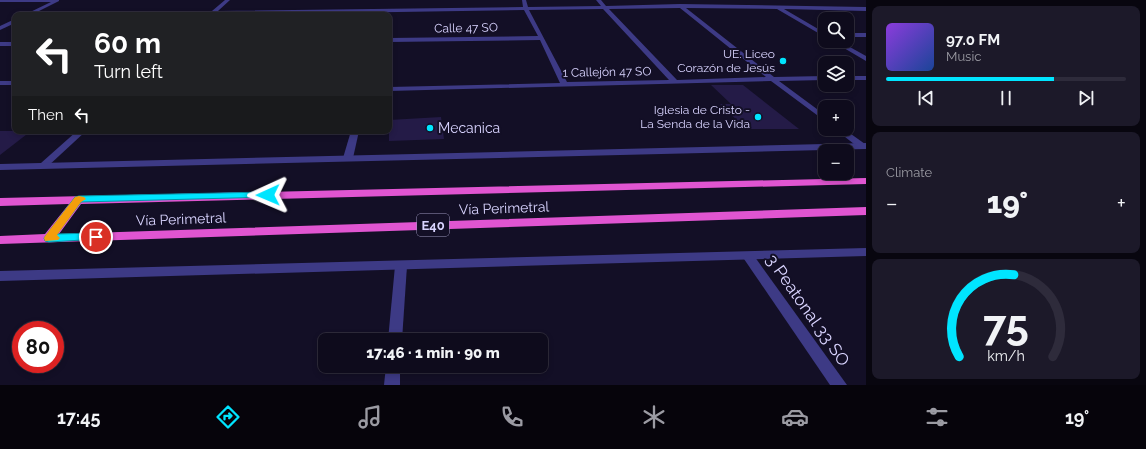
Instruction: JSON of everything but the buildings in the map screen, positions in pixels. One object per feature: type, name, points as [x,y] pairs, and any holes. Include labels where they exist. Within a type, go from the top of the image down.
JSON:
[{"type":"highway","name":"Vía Perimetral","points":[[0,202],[866,180]]},
{"type":"highway","points":[[49,238],[79,199]]},
{"type":"highway","name":"Vía Perimetral","points":[[0,240],[866,211]]},
{"type":"street","points":[[215,12],[228,0]]},
{"type":"street","points":[[524,0],[526,9],[564,84]]},
{"type":"street","points":[[598,0],[675,82]]},
{"type":"street","points":[[674,0],[772,79],[818,114]]},
{"type":"street","points":[[765,0],[818,31]]},
{"type":"street","points":[[0,1],[58,1]]},
{"type":"street","points":[[34,12],[58,1]]},
{"type":"street","points":[[300,12],[682,6],[866,8]]},
{"type":"street","points":[[0,28],[12,22]]},
{"type":"street","points":[[0,24],[8,24]]},
{"type":"street","points":[[854,34],[866,34]]},
{"type":"street","name":"Calle 47 SO","points":[[392,40],[542,38]]},
{"type":"street","points":[[0,44],[12,44]]},
{"type":"street","points":[[847,48],[866,59]]},
{"type":"street","name":"1 Callejón 47 SO","points":[[392,89],[818,78]]},
{"type":"street","points":[[854,78],[866,78]]},
{"type":"street","points":[[0,83],[12,83]]},
{"type":"street","points":[[44,165],[79,134]]},
{"type":"street","points":[[348,158],[354,134]]},
{"type":"street","points":[[849,136],[864,146]]},
{"type":"street","points":[[0,167],[864,146]]},
{"type":"street","points":[[0,276],[866,252]]},
{"type":"street","name":"3 Peatonal 33 SO","points":[[748,256],[839,385]]},
{"type":"street","points":[[396,333],[401,266]]},
{"type":"street","points":[[392,385],[393,373]]},
{"type":"slow traffic","points":[[55,238],[49,238],[79,199],[81,199]]},
{"type":"place","name":"UE. Liceo Corazón de Jesús","points":[[783,61]]},
{"type":"place","name":"Iglesia de Cristo - La Senda de la Vida","points":[[758,117]]},
{"type":"place","name":"Mecanica","points":[[430,128]]},
{"type":"route","points":[[96,237],[49,238],[79,199],[268,195]]}]
